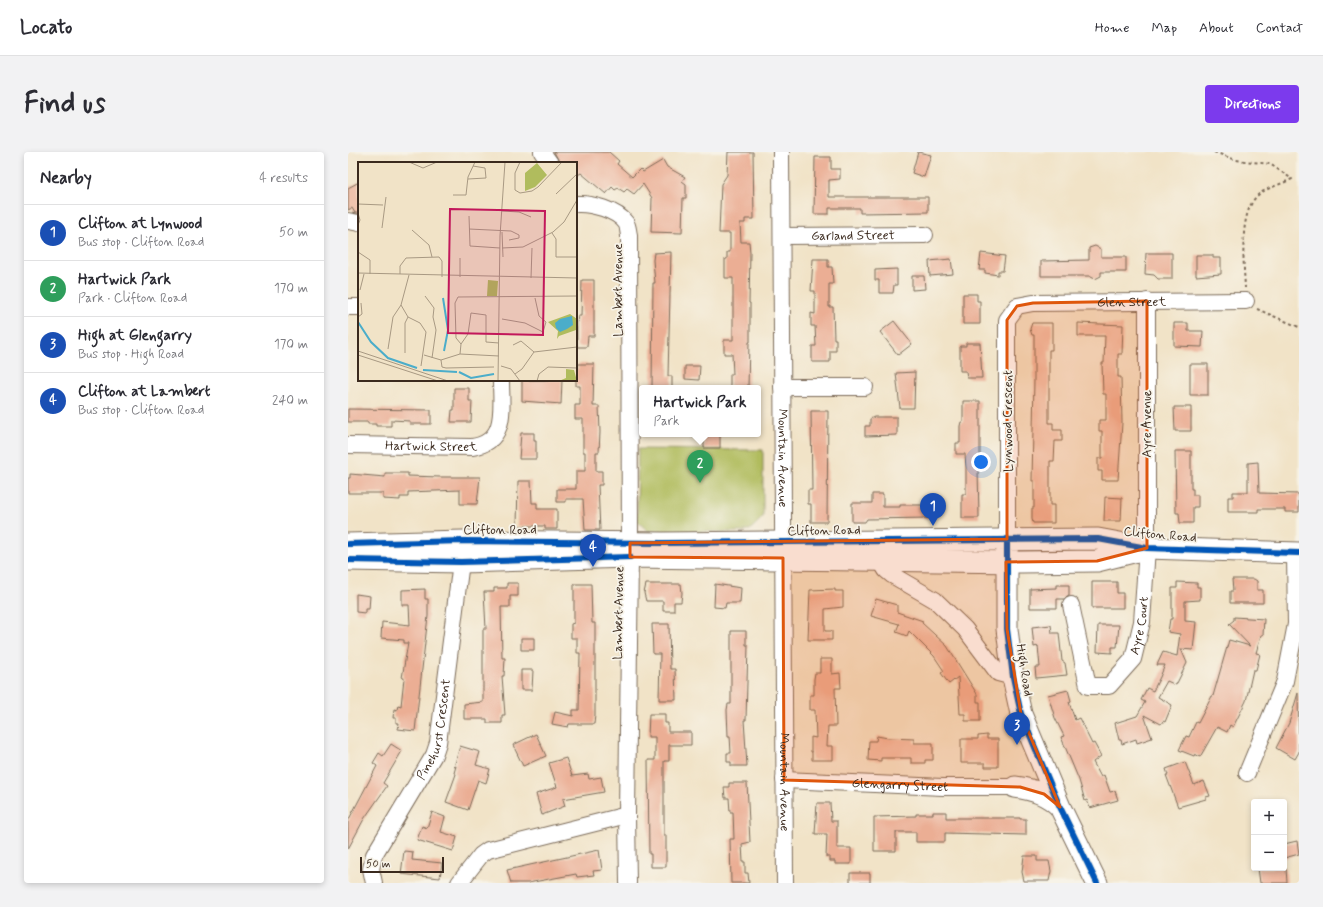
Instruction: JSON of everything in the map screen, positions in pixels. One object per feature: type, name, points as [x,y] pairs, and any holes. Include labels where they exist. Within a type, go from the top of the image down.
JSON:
[{"type":"main road","name":"Clifton Road","points":[[348,544],[463,541],[630,550],[783,550],[1007,540],[1098,539],[1147,548],[1297,553]]},
{"type":"main road","name":"High Road","points":[[1007,540],[1007,629],[1013,677],[1021,714],[1060,806],[1097,883]]},
{"type":"main road","name":"Clifton Road","points":[[783,550],[880,560],[1006,562],[1097,561],[1147,548]]},
{"type":"main road","name":"Clifton Road","points":[[348,560],[461,562],[630,550]]},
{"type":"main road","points":[[1015,786],[1044,794],[1052,798],[1060,806]]},
{"type":"street","points":[[542,152],[549,162]]},
{"type":"street","name":"Mountain Avenue","points":[[781,152],[785,883]]},
{"type":"street","name":"Lambert Avenue","points":[[577,203],[600,207],[614,213],[627,224],[629,243],[630,550],[627,815],[628,883]]},
{"type":"street","points":[[348,221],[358,223]]},
{"type":"street","name":"Garland Street","points":[[782,236],[925,235]]},
{"type":"street","name":"Ayre Avenue","points":[[1146,301],[1147,548]]},
{"type":"street","name":"Glen Street","points":[[1018,306],[1033,303],[1246,301]]},
{"type":"street","name":"Lynwood Crescent","points":[[1007,540],[1008,320],[1018,306]]},
{"type":"street","name":"Hartwick Street","points":[[348,445],[479,446],[492,440],[500,422],[501,381]]},
{"type":"street","points":[[782,387],[865,387]]},
{"type":"street","name":"Ayre Court","points":[[1071,604],[1088,686],[1109,686],[1133,659],[1142,622],[1147,548]]},
{"type":"street","points":[[1247,773],[1285,681],[1296,624],[1297,553]]},
{"type":"street","points":[[880,560],[886,570],[892,575],[935,600],[951,615],[965,629],[998,673],[1013,677]]},
{"type":"street","name":"Pinehurst Crescent","points":[[374,883],[370,869],[374,855],[434,755],[438,743],[461,562]]},
{"type":"street","name":"Glengarry Street","points":[[784,780],[944,787],[1015,786]]},
{"type":"street","points":[[459,883],[481,855],[488,850],[627,815]]},
{"type":"path","points":[[1214,152],[1236,160],[1270,164],[1292,179],[1259,195],[1248,208],[1243,244],[1246,301],[1260,311],[1299,327]]},
{"type":"highlighted area","points":[[1147,301],[1147,548],[1097,561],[1006,562],[1007,629],[1021,714],[1060,807],[1044,794],[1020,787],[784,780],[783,558],[630,557],[630,543],[1007,539],[1007,320],[1017,306],[1033,303]]},
{"type":"green space","points":[[638,449],[763,450],[763,517],[750,530],[745,530],[745,532],[648,531],[637,521]]},
{"type":"building","points":[[554,152],[609,152],[619,161],[617,164],[632,177],[640,169],[643,172],[663,160],[667,167],[685,177],[682,181],[686,184],[686,198],[683,198],[682,233],[651,232],[652,198],[643,184],[634,194],[627,189],[624,192],[618,188],[615,190],[612,187],[606,194],[581,173],[577,175],[577,162],[559,162]]},
{"type":"building","points":[[728,152],[753,152],[754,219],[745,219],[745,223],[740,223],[741,242],[749,242],[750,252],[750,342],[748,385],[730,385],[730,374],[733,374],[732,354],[724,354],[724,340],[733,340],[733,278],[725,278],[725,259],[727,259],[727,252],[730,252],[730,233],[719,233],[721,184],[727,175]]},
{"type":"building","points":[[918,152],[931,155],[924,177],[912,173]]},
{"type":"building","points":[[815,157],[831,157],[831,169],[840,169],[840,179],[829,180],[829,197],[928,197],[928,212],[860,213],[860,208],[829,208],[829,214],[814,214]]},
{"type":"building","points":[[358,183],[358,213],[355,213],[352,208],[348,210],[348,188]]},
{"type":"building","points":[[1095,246],[1101,249],[1101,257],[1126,257],[1126,272],[1101,272],[1101,276],[1095,279],[1089,276],[1041,276],[1041,261],[1089,260],[1089,248]]},
{"type":"building","points":[[671,252],[668,376],[672,376],[672,385],[652,385],[653,283],[655,283],[653,260],[654,253]]},
{"type":"building","points":[[981,253],[1005,256],[1003,271],[998,271],[998,275],[985,273],[985,270],[979,270]]},
{"type":"building","points":[[1146,253],[1172,253],[1172,279],[1158,279],[1154,275],[1145,274]]},
{"type":"building","points":[[1196,255],[1213,255],[1213,258],[1221,258],[1221,274],[1196,276]]},
{"type":"building","points":[[813,259],[828,259],[828,267],[832,267],[833,284],[829,284],[829,307],[833,307],[836,351],[830,351],[830,362],[812,362],[812,346],[816,346],[815,326],[811,326],[811,313],[815,314],[815,291],[811,291]]},
{"type":"building","points":[[951,259],[953,274],[930,276],[929,261]]},
{"type":"building","points":[[897,269],[897,285],[894,285],[893,293],[879,293],[879,280],[875,280],[875,270]]},
{"type":"building","points":[[912,276],[924,276],[925,289],[912,290]]},
{"type":"building","points":[[582,280],[594,280],[594,336],[588,336],[587,347],[577,347],[577,322],[578,316],[581,316]]},
{"type":"building","points":[[963,294],[977,294],[977,301],[980,301],[980,324],[963,324]]},
{"type":"building","points":[[894,321],[912,344],[898,355],[880,332]]},
{"type":"building","points":[[1032,323],[1052,323],[1052,350],[1049,350],[1049,423],[1053,423],[1053,430],[1062,430],[1062,441],[1055,441],[1054,461],[1050,461],[1050,505],[1054,505],[1054,523],[1033,523],[1032,519],[1032,508],[1034,508],[1034,481],[1032,481],[1034,335],[1032,335],[1030,329]]},
{"type":"building","points":[[1078,323],[1123,325],[1122,354],[1118,354],[1118,377],[1121,377],[1122,423],[1118,480],[1102,480],[1102,471],[1098,471],[1098,458],[1102,458],[1102,431],[1099,431],[1099,420],[1106,420],[1106,394],[1103,394],[1102,363],[1104,363],[1105,336],[1078,336]]},
{"type":"building","points":[[1174,323],[1188,323],[1188,331],[1203,331],[1202,347],[1174,346]]},
{"type":"building","points":[[966,343],[980,343],[982,378],[967,378],[966,371],[960,371],[960,346],[966,346]]},
{"type":"building","points":[[578,364],[594,364],[593,406],[599,406],[600,432],[599,452],[596,452],[596,471],[602,471],[602,485],[598,485],[600,530],[585,530],[583,499],[566,499],[566,502],[557,502],[557,489],[576,489],[576,471],[585,471],[585,452],[583,452],[583,419],[575,419],[575,405],[580,405],[580,386],[576,386]]},
{"type":"building","points":[[1190,364],[1208,364],[1208,395],[1190,395]]},
{"type":"building","points":[[685,366],[700,366],[699,380],[685,379]]},
{"type":"building","points":[[915,372],[914,408],[900,408],[896,373]]},
{"type":"building","points":[[522,381],[562,381],[561,404],[522,401]]},
{"type":"building","points":[[454,388],[469,388],[469,401],[472,401],[471,422],[451,422],[452,410],[454,410]]},
{"type":"building","points":[[963,401],[980,401],[980,468],[978,468],[979,518],[962,518],[962,494],[966,494],[965,454],[956,454],[956,443],[960,443],[960,426],[961,422],[963,422]]},
{"type":"building","points":[[1174,407],[1191,407],[1191,431],[1175,431]]},
{"type":"building","points":[[348,409],[431,410],[431,424],[410,424],[410,421],[391,420],[391,426],[376,426],[376,424],[368,424],[368,422],[348,422]]},
{"type":"building","points":[[811,411],[828,411],[827,522],[811,522],[811,504],[808,504],[808,490],[812,490]]},
{"type":"building","points":[[874,417],[897,417],[897,435],[865,436],[865,426],[870,426],[870,419]]},
{"type":"building","points":[[521,433],[534,433],[534,440],[536,440],[536,459],[519,459]]},
{"type":"building","points":[[704,437],[720,437],[720,448],[704,448]]},
{"type":"building","points":[[1175,451],[1191,451],[1191,489],[1193,489],[1193,495],[1198,495],[1198,507],[1193,507],[1193,523],[1180,523],[1179,513],[1176,513]]},
{"type":"building","points":[[1258,462],[1259,493],[1299,494],[1299,512],[1285,512],[1285,509],[1258,509],[1258,512],[1228,512],[1228,497],[1233,497],[1233,492],[1248,492],[1248,463]]},
{"type":"building","points":[[385,473],[408,473],[408,476],[480,477],[477,504],[460,504],[460,490],[408,492],[408,497],[400,497],[400,500],[383,499],[383,493],[348,493],[348,478],[350,478],[350,474],[385,477]]},
{"type":"building","points":[[518,481],[531,481],[532,503],[537,503],[537,509],[557,509],[557,529],[545,529],[545,526],[517,526]]},
{"type":"building","points":[[872,494],[883,494],[883,507],[900,507],[900,505],[929,505],[929,518],[867,519],[865,522],[852,522],[852,503],[872,503]]},
{"type":"building","points":[[1105,497],[1122,498],[1121,521],[1104,521]]},
{"type":"building","points":[[1232,579],[1254,579],[1257,581],[1257,590],[1263,590],[1263,603],[1230,603],[1230,591],[1233,591]]},
{"type":"building","points":[[1092,582],[1117,582],[1117,593],[1123,593],[1123,608],[1092,608]]},
{"type":"building","points":[[1177,582],[1197,583],[1197,587],[1200,587],[1200,600],[1185,601],[1185,621],[1196,622],[1193,650],[1181,649],[1187,663],[1176,685],[1167,681],[1158,697],[1172,705],[1165,722],[1163,721],[1161,724],[1144,715],[1152,738],[1137,743],[1136,739],[1122,744],[1121,740],[1119,740],[1115,723],[1137,716],[1145,702],[1141,700],[1147,688],[1153,691],[1165,665],[1157,665],[1163,652],[1177,656],[1180,634],[1168,632],[1170,619],[1172,619],[1172,588],[1177,588]]},
{"type":"building","points":[[507,583],[518,583],[518,596],[510,596],[510,607],[501,607],[502,658],[505,658],[504,676],[502,676],[505,715],[502,715],[502,723],[487,723],[487,719],[464,719],[464,704],[483,702],[483,629],[486,629],[484,592],[494,592],[494,588],[507,588]]},
{"type":"building","points":[[574,584],[591,584],[592,623],[595,623],[595,715],[594,724],[569,724],[568,727],[552,724],[555,712],[573,716],[573,710],[579,710],[580,653],[577,653],[577,638],[571,638],[571,624],[574,623]]},
{"type":"building","points":[[646,584],[681,584],[681,602],[674,602],[674,611],[663,611],[663,601],[646,601],[644,593]]},
{"type":"building","points":[[715,584],[741,588],[740,603],[726,603],[725,608],[714,607]]},
{"type":"building","points":[[1056,585],[1069,585],[1069,596],[1064,599],[1057,599],[1057,608],[1030,608],[1030,589],[1056,588]]},
{"type":"building","points":[[425,589],[425,599],[428,599],[428,616],[415,731],[398,729],[399,723],[396,723],[396,718],[393,718],[394,709],[397,710],[398,705],[401,706],[404,678],[402,678],[408,643],[404,643],[404,640],[381,638],[382,622],[410,625],[409,605],[402,605],[402,590]]},
{"type":"building","points":[[835,589],[835,591],[843,591],[843,607],[825,609],[825,631],[832,631],[832,640],[808,640],[810,590]]},
{"type":"building","points":[[356,594],[370,596],[369,609],[365,609],[365,613],[356,612]]},
{"type":"building","points":[[876,599],[897,605],[897,612],[923,621],[922,623],[947,646],[977,694],[977,702],[980,702],[980,721],[965,721],[965,714],[960,714],[958,677],[949,684],[941,673],[944,671],[934,656],[909,631],[907,636],[896,632],[899,624],[871,616]]},
{"type":"building","points":[[1234,617],[1264,619],[1263,635],[1261,635],[1256,653],[1260,654],[1256,670],[1253,670],[1246,701],[1233,727],[1230,725],[1227,732],[1217,727],[1200,757],[1195,754],[1194,756],[1179,750],[1186,736],[1189,737],[1196,722],[1198,723],[1213,696],[1229,640],[1250,646],[1229,624],[1234,620]]},
{"type":"building","points":[[652,624],[669,624],[670,669],[675,669],[676,700],[659,700],[660,654],[653,654]]},
{"type":"building","points":[[1051,625],[1052,633],[1059,633],[1062,661],[1065,663],[1067,675],[1036,678],[1035,667],[1040,667],[1038,646],[1034,647],[1032,627]]},
{"type":"building","points":[[1098,625],[1119,625],[1117,647],[1112,647],[1112,653],[1097,652]]},
{"type":"building","points":[[731,631],[746,631],[746,645],[748,645],[746,720],[744,720],[747,766],[731,766],[731,762],[727,762],[727,753],[731,753],[730,736],[728,736],[727,710],[728,704],[731,704]]},
{"type":"building","points":[[521,638],[534,638],[534,650],[521,650]]},
{"type":"building","points":[[820,659],[832,659],[832,674],[840,673],[841,688],[835,688],[836,726],[828,726],[827,746],[833,746],[833,760],[812,760],[811,737],[816,738],[815,710],[810,710],[810,695],[814,695],[815,673],[820,673]]},
{"type":"building","points":[[521,670],[533,670],[532,690],[521,690]]},
{"type":"building","points":[[1068,690],[1071,701],[1069,702],[1075,720],[1079,718],[1092,744],[1094,743],[1101,756],[1093,762],[1101,777],[1104,775],[1110,792],[1115,791],[1118,800],[1090,808],[1087,800],[1085,801],[1079,780],[1061,737],[1064,736],[1055,718],[1048,695]]},
{"type":"building","points":[[1298,693],[1299,752],[1295,759],[1276,748],[1289,723]]},
{"type":"building","points":[[649,714],[665,714],[665,723],[668,723],[668,732],[691,732],[691,745],[669,745],[669,761],[664,761],[664,835],[666,835],[666,867],[651,867],[651,854],[649,854],[648,760],[655,760],[655,737],[648,737]]},
{"type":"building","points":[[536,734],[546,756],[523,766],[513,745]]},
{"type":"building","points":[[987,735],[987,739],[998,739],[998,767],[985,767],[985,763],[961,763],[961,739],[978,739],[978,736]]},
{"type":"building","points":[[877,736],[914,739],[914,743],[933,743],[933,760],[925,760],[925,763],[911,763],[911,758],[881,758],[881,761],[868,760],[869,741],[876,741]]},
{"type":"building","points":[[391,744],[402,751],[383,783],[387,786],[364,819],[348,849],[348,821],[377,766],[373,763],[379,753],[383,756]]},
{"type":"building","points":[[460,746],[480,752],[476,765],[490,769],[486,783],[478,780],[468,810],[446,802],[456,774],[454,773],[456,766],[454,767]]},
{"type":"building","points":[[566,758],[572,776],[588,774],[589,779],[601,777],[604,792],[563,799],[565,806],[542,815],[536,794],[557,787],[549,763]]},
{"type":"building","points":[[1185,762],[1194,785],[1204,781],[1210,796],[1206,797],[1206,799],[1178,807],[1166,775],[1168,775],[1166,769]]},
{"type":"building","points":[[729,783],[747,783],[750,842],[742,844],[743,862],[745,862],[745,873],[748,873],[749,883],[731,883],[730,839],[734,839],[733,812],[730,812],[729,798],[725,798],[724,787],[729,787]]},
{"type":"building","points":[[817,803],[830,803],[831,821],[837,821],[837,848],[851,848],[851,864],[835,864],[835,861],[830,861],[830,857],[826,857],[827,834],[815,834]]},
{"type":"building","points":[[432,812],[445,817],[441,832],[457,837],[453,851],[417,840],[422,826],[427,828]]},
{"type":"building","points":[[933,812],[946,812],[946,818],[1026,819],[1026,835],[945,833],[945,842],[916,842],[916,832],[896,832],[896,851],[874,851],[874,817],[916,816],[916,814],[933,814]]},
{"type":"building","points":[[1297,841],[1299,854],[1287,857],[1287,843]]},
{"type":"building","points":[[599,850],[602,870],[593,871],[594,875],[577,877],[576,874],[528,883],[511,883],[507,870]]},
{"type":"building","points":[[404,851],[413,852],[412,860],[442,863],[440,878],[401,874]]},
{"type":"building","points":[[1024,856],[1037,856],[1037,861],[1049,861],[1051,871],[1049,881],[1024,881],[1022,872]]},
{"type":"building","points":[[1258,871],[1286,871],[1287,883],[1260,883]]},
{"type":"building","points":[[850,873],[870,873],[870,883],[850,883]]},
{"type":"cycle path","points":[[1007,539],[1007,629],[1013,677],[1021,714],[1060,807],[1097,883]]},
{"type":"cycle path","points":[[348,544],[463,541],[663,543],[1098,539],[1147,548],[1299,553]]},
{"type":"cycle path","points":[[348,560],[461,562],[630,557]]},
{"type":"place","name":"Hartwick Park","points":[[700,483]]},
{"type":"place","name":"Clifton at Lynwood","points":[[933,526]]},
{"type":"place","name":"Clifton at Lambert","points":[[593,567]]},
{"type":"place","name":"High at Glengarry","points":[[1017,745]]}]
